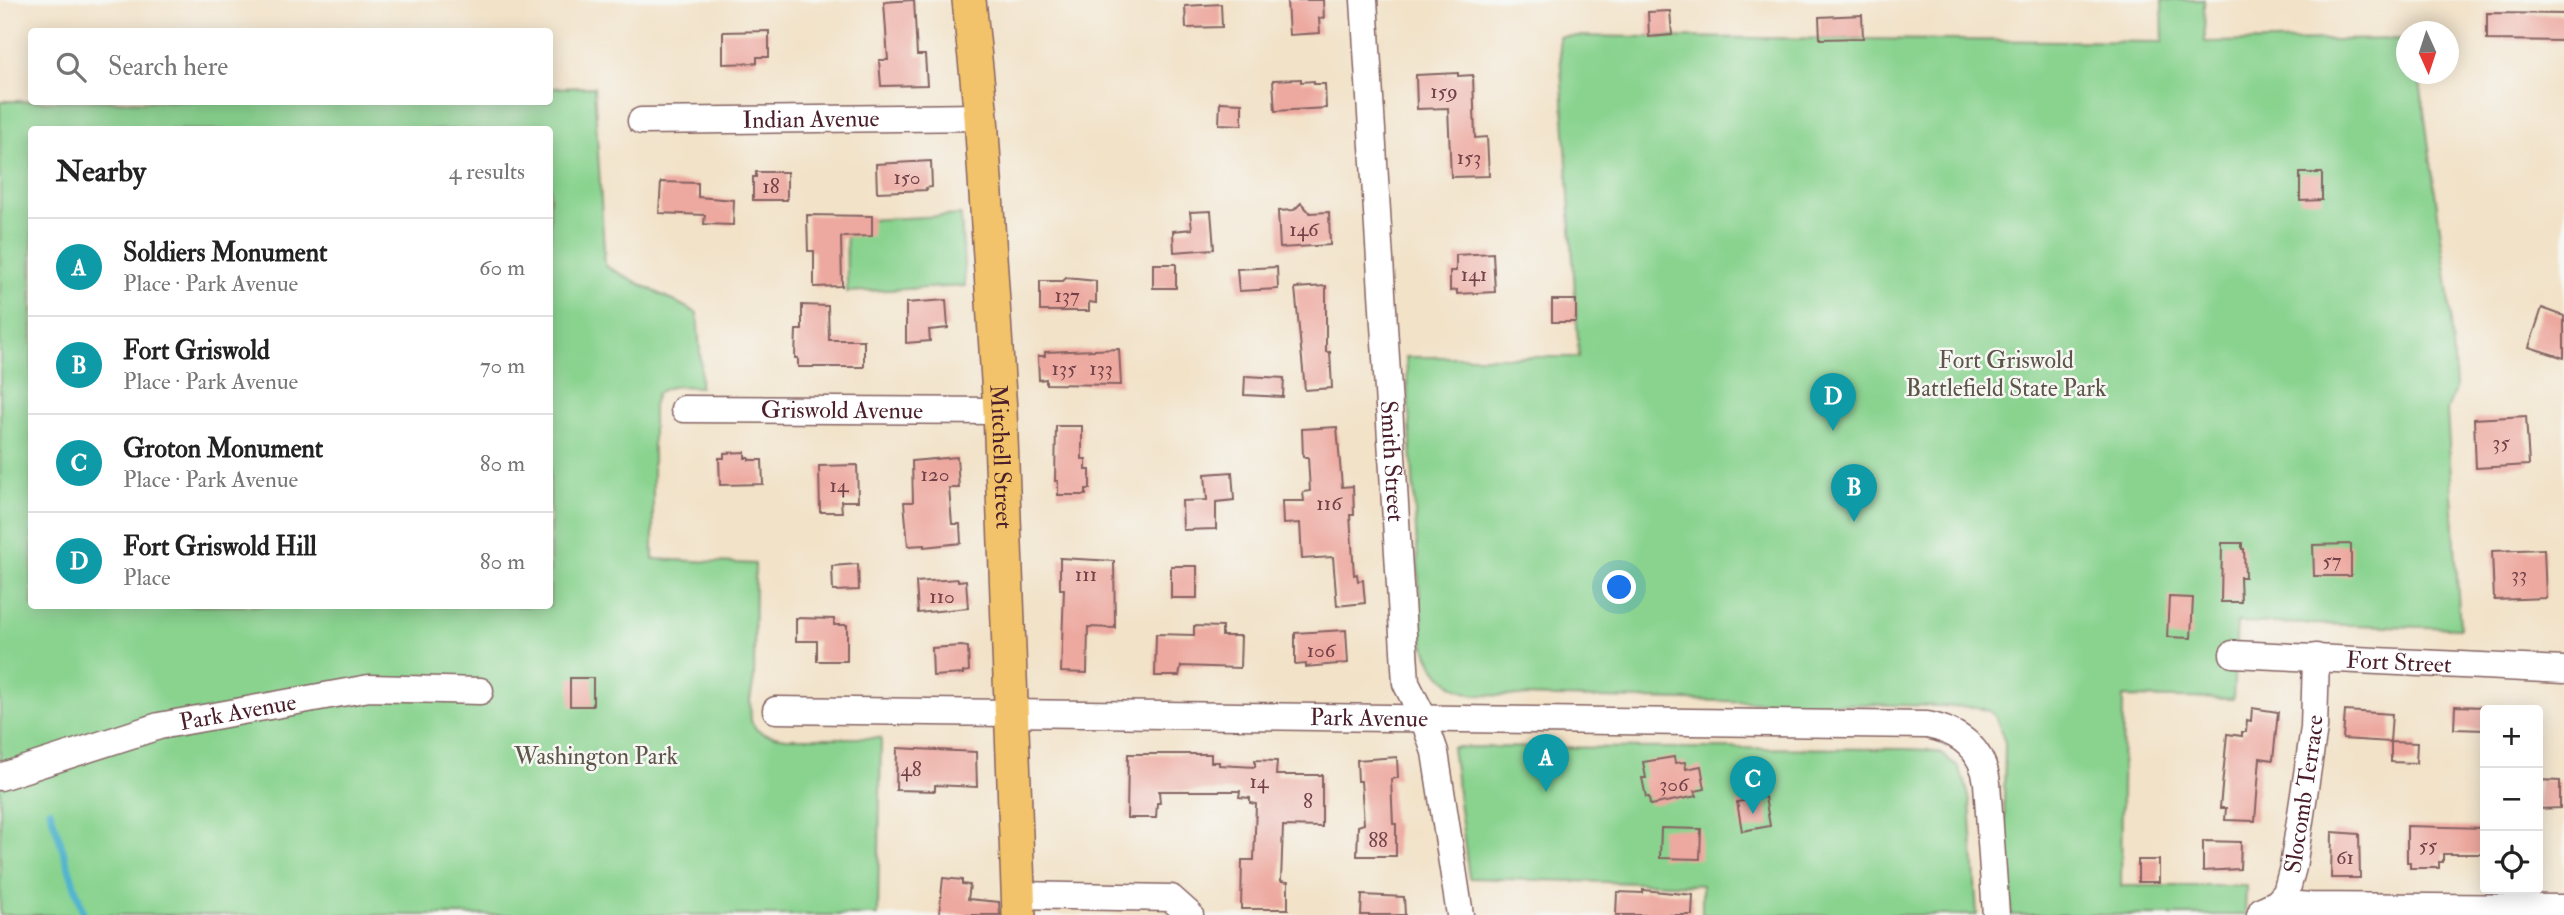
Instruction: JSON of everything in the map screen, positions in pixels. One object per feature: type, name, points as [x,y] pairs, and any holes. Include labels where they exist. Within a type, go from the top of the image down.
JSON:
[{"type":"main road","name":"Mitchell Street","points":[[969,0],[981,117],[1000,411],[1019,905]]},
{"type":"street","name":"Smith Street","points":[[1364,0],[1406,683],[1423,717],[1435,752],[1460,915]]},
{"type":"street","name":"Indian Avenue","points":[[641,121],[981,117]]},
{"type":"street","name":"Griswold Avenue","points":[[684,409],[1000,411]]},
{"type":"street","name":"Fort Street","points":[[2233,654],[2564,670]]},
{"type":"street","name":"Slocomb Terrace","points":[[2269,909],[2286,893],[2293,867],[2314,728],[2316,657]]},
{"type":"street","name":"Park Avenue","points":[[0,777],[159,726],[369,688],[480,691]]},
{"type":"street","name":"Park Avenue","points":[[776,710],[1913,724],[1940,729],[1960,737],[1977,753],[1986,772],[1996,915]]},
{"type":"street","points":[[1019,905],[1171,898],[1190,915]]},
{"type":"street","points":[[2269,909],[2310,906],[2564,908]]},
{"type":"green space","name":"Fort Griswold Battlefield State Park","points":[[2162,0],[2204,0],[2205,42],[2396,39],[2396,84],[2420,84],[2449,295],[2456,386],[2447,411],[2460,628],[2237,622],[2233,699],[2123,697],[2121,886],[2246,886],[2245,915],[2011,915],[2004,803],[2005,743],[1996,717],[1989,711],[1976,707],[1475,695],[1455,687],[1439,673],[1428,655],[1422,634],[1406,357],[1579,357],[1559,36],[2163,42]]},
{"type":"green space","name":"Washington Park","points":[[594,87],[605,266],[697,313],[700,387],[678,386],[662,390],[657,393],[653,406],[653,559],[755,564],[754,679],[750,700],[751,721],[757,730],[786,738],[881,738],[878,915],[0,915],[0,101],[28,101],[28,105],[553,105],[553,88]]},
{"type":"green space","points":[[961,215],[965,286],[847,292],[846,221]]},
{"type":"green space","points":[[1452,747],[1908,749],[1942,754],[1958,767],[1970,801],[1977,915],[1702,915],[1702,885],[1469,878]]},
{"type":"building","points":[[914,0],[917,55],[925,55],[927,85],[881,86],[879,60],[888,60],[884,2]]},
{"type":"building","points":[[1287,0],[1323,0],[1324,19],[1319,18],[1320,33],[1289,35]]},
{"type":"building","points":[[1221,4],[1222,27],[1186,28],[1185,6]]},
{"type":"building","points":[[1670,11],[1672,35],[1649,37],[1648,12]]},
{"type":"building","points":[[2487,13],[2564,14],[2564,41],[2487,40]]},
{"type":"building","points":[[1862,15],[1863,38],[1820,39],[1819,17]]},
{"type":"building","points":[[769,31],[769,57],[757,57],[757,63],[723,64],[723,32]]},
{"type":"building","points":[[1458,73],[1458,76],[1473,75],[1475,138],[1487,137],[1489,176],[1451,177],[1448,108],[1417,109],[1416,75]]},
{"type":"building","points":[[1301,79],[1301,82],[1325,84],[1326,108],[1275,111],[1273,80]]},
{"type":"building","points":[[1220,102],[1242,103],[1242,125],[1219,124]]},
{"type":"building","points":[[931,161],[932,187],[926,188],[927,190],[877,192],[876,164]]},
{"type":"building","points":[[756,172],[787,172],[787,200],[753,200],[753,177],[756,177]]},
{"type":"building","points":[[2300,173],[2322,173],[2322,200],[2300,201]]},
{"type":"building","points":[[661,182],[698,183],[698,197],[734,200],[733,225],[704,224],[705,215],[659,213]]},
{"type":"building","points":[[1301,203],[1310,213],[1329,212],[1330,245],[1280,248],[1278,211],[1294,210]]},
{"type":"building","points":[[1211,211],[1214,249],[1174,252],[1173,231],[1192,229],[1190,212]]},
{"type":"building","points":[[807,215],[872,216],[872,236],[841,237],[842,286],[814,287],[814,251],[808,251]]},
{"type":"building","points":[[1493,253],[1495,292],[1457,294],[1457,290],[1450,291],[1450,271],[1456,271],[1456,255]]},
{"type":"building","points":[[1153,264],[1176,264],[1176,288],[1153,288]]},
{"type":"building","points":[[1277,267],[1278,289],[1239,291],[1237,269]]},
{"type":"building","points":[[1066,278],[1096,281],[1096,303],[1089,302],[1089,311],[1040,311],[1040,281],[1063,281]]},
{"type":"building","points":[[1326,286],[1326,352],[1330,352],[1332,388],[1305,390],[1295,288]]},
{"type":"building","points":[[946,300],[948,328],[929,330],[930,341],[906,343],[906,303]]},
{"type":"building","points":[[1552,300],[1576,300],[1576,322],[1552,322]]},
{"type":"building","points":[[802,305],[828,306],[829,340],[864,340],[864,367],[798,367],[798,358],[795,358],[796,330],[802,330]]},
{"type":"building","points":[[2542,308],[2564,316],[2564,358],[2529,347]]},
{"type":"building","points":[[1119,349],[1121,385],[1046,384],[1046,379],[1039,380],[1038,356],[1045,356],[1045,352]]},
{"type":"building","points":[[1245,376],[1284,378],[1283,397],[1244,395]]},
{"type":"building","points":[[2526,416],[2529,465],[2476,468],[2474,419]]},
{"type":"building","points":[[1056,426],[1082,426],[1082,459],[1086,459],[1086,470],[1090,470],[1090,489],[1086,489],[1086,495],[1058,495],[1058,481],[1055,481]]},
{"type":"building","points":[[1337,427],[1342,487],[1353,486],[1354,515],[1350,515],[1354,575],[1357,574],[1358,581],[1363,580],[1365,603],[1337,606],[1333,557],[1302,559],[1300,523],[1283,524],[1282,501],[1304,501],[1303,492],[1310,491],[1308,457],[1303,457],[1302,429]]},
{"type":"building","points":[[745,452],[745,458],[749,460],[762,460],[763,484],[720,485],[719,458],[724,458],[724,453]]},
{"type":"building","points":[[957,457],[959,488],[949,488],[952,524],[960,524],[961,543],[908,546],[904,502],[913,502],[912,461]]},
{"type":"building","points":[[857,465],[858,501],[841,501],[842,512],[820,512],[819,466]]},
{"type":"building","points":[[1232,472],[1234,500],[1216,502],[1216,529],[1183,530],[1182,501],[1207,500],[1205,474]]},
{"type":"building","points":[[2222,543],[2242,543],[2244,549],[2245,577],[2240,577],[2241,602],[2221,602]]},
{"type":"building","points":[[2351,544],[2351,576],[2314,576],[2313,545]]},
{"type":"building","points":[[2544,549],[2546,598],[2494,600],[2492,551]]},
{"type":"building","points":[[1060,558],[1114,561],[1115,628],[1088,627],[1087,673],[1061,672],[1064,589],[1060,589]]},
{"type":"building","points":[[858,564],[859,590],[833,591],[832,566]]},
{"type":"building","points":[[1171,566],[1197,566],[1197,598],[1171,598]]},
{"type":"building","points":[[966,580],[968,608],[918,613],[916,582]]},
{"type":"building","points":[[2169,597],[2193,598],[2191,638],[2167,637]]},
{"type":"building","points":[[796,618],[834,619],[834,625],[847,625],[847,661],[817,661],[817,641],[796,641]]},
{"type":"building","points":[[1194,626],[1222,627],[1222,636],[1241,636],[1240,668],[1181,666],[1179,676],[1155,676],[1156,634],[1194,635]]},
{"type":"building","points":[[1346,630],[1348,663],[1306,667],[1306,664],[1295,665],[1295,633]]},
{"type":"building","points":[[968,647],[969,671],[963,674],[933,676],[932,648]]},
{"type":"building","points":[[570,678],[593,678],[593,706],[570,706]]},
{"type":"building","points":[[2455,706],[2480,707],[2480,730],[2454,729]]},
{"type":"building","points":[[2252,708],[2278,712],[2273,760],[2260,758],[2255,821],[2225,820],[2226,808],[2220,808],[2227,734],[2242,736],[2242,732],[2246,732],[2247,720],[2251,721]]},
{"type":"building","points":[[2345,711],[2392,714],[2390,742],[2343,739]]},
{"type":"building","points":[[2391,742],[2417,743],[2416,763],[2391,762]]},
{"type":"building","points":[[897,748],[976,752],[977,787],[935,785],[935,791],[896,790]]},
{"type":"building","points":[[1128,754],[1211,754],[1211,762],[1219,762],[1219,765],[1255,767],[1255,760],[1277,761],[1276,775],[1322,775],[1322,827],[1283,826],[1281,881],[1288,882],[1288,909],[1241,909],[1242,860],[1254,860],[1256,804],[1250,803],[1250,798],[1239,797],[1240,791],[1159,791],[1160,803],[1157,803],[1156,818],[1127,818]]},
{"type":"building","points":[[1397,757],[1398,778],[1391,779],[1396,856],[1357,856],[1358,826],[1364,824],[1357,760]]},
{"type":"building","points":[[1674,757],[1675,763],[1685,762],[1686,769],[1701,766],[1705,789],[1695,791],[1697,796],[1650,805],[1642,778],[1646,778],[1643,762]]},
{"type":"building","points":[[2543,780],[2560,781],[2560,808],[2543,809]]},
{"type":"building","points":[[1765,797],[1770,826],[1742,831],[1737,802]]},
{"type":"building","points":[[2407,826],[2480,828],[2480,854],[2443,854],[2443,862],[2439,862],[2439,868],[2410,868],[2410,862],[2407,862]]},
{"type":"building","points":[[1661,828],[1701,829],[1700,859],[1660,858]]},
{"type":"building","points":[[2332,832],[2359,834],[2360,878],[2331,878]]},
{"type":"building","points":[[2203,841],[2241,842],[2240,869],[2203,871]]},
{"type":"building","points":[[2138,860],[2159,860],[2159,882],[2138,882]]},
{"type":"building","points":[[943,878],[962,880],[962,884],[970,885],[968,899],[999,902],[1000,915],[939,915]]},
{"type":"building","points":[[1643,890],[1693,895],[1692,915],[1616,915],[1617,892],[1643,893]]},
{"type":"building","points":[[1362,895],[1404,897],[1405,915],[1361,915]]},
{"type":"waterway","points":[[50,810],[84,915]]},
{"type":"place","name":"Fort Griswold Hill","points":[[1833,431]]},
{"type":"place","name":"Fort Griswold","points":[[1854,522]]},
{"type":"place","name":"Soldiers Monument","points":[[1546,792]]},
{"type":"place","name":"Groton Monument","points":[[1753,814]]}]
